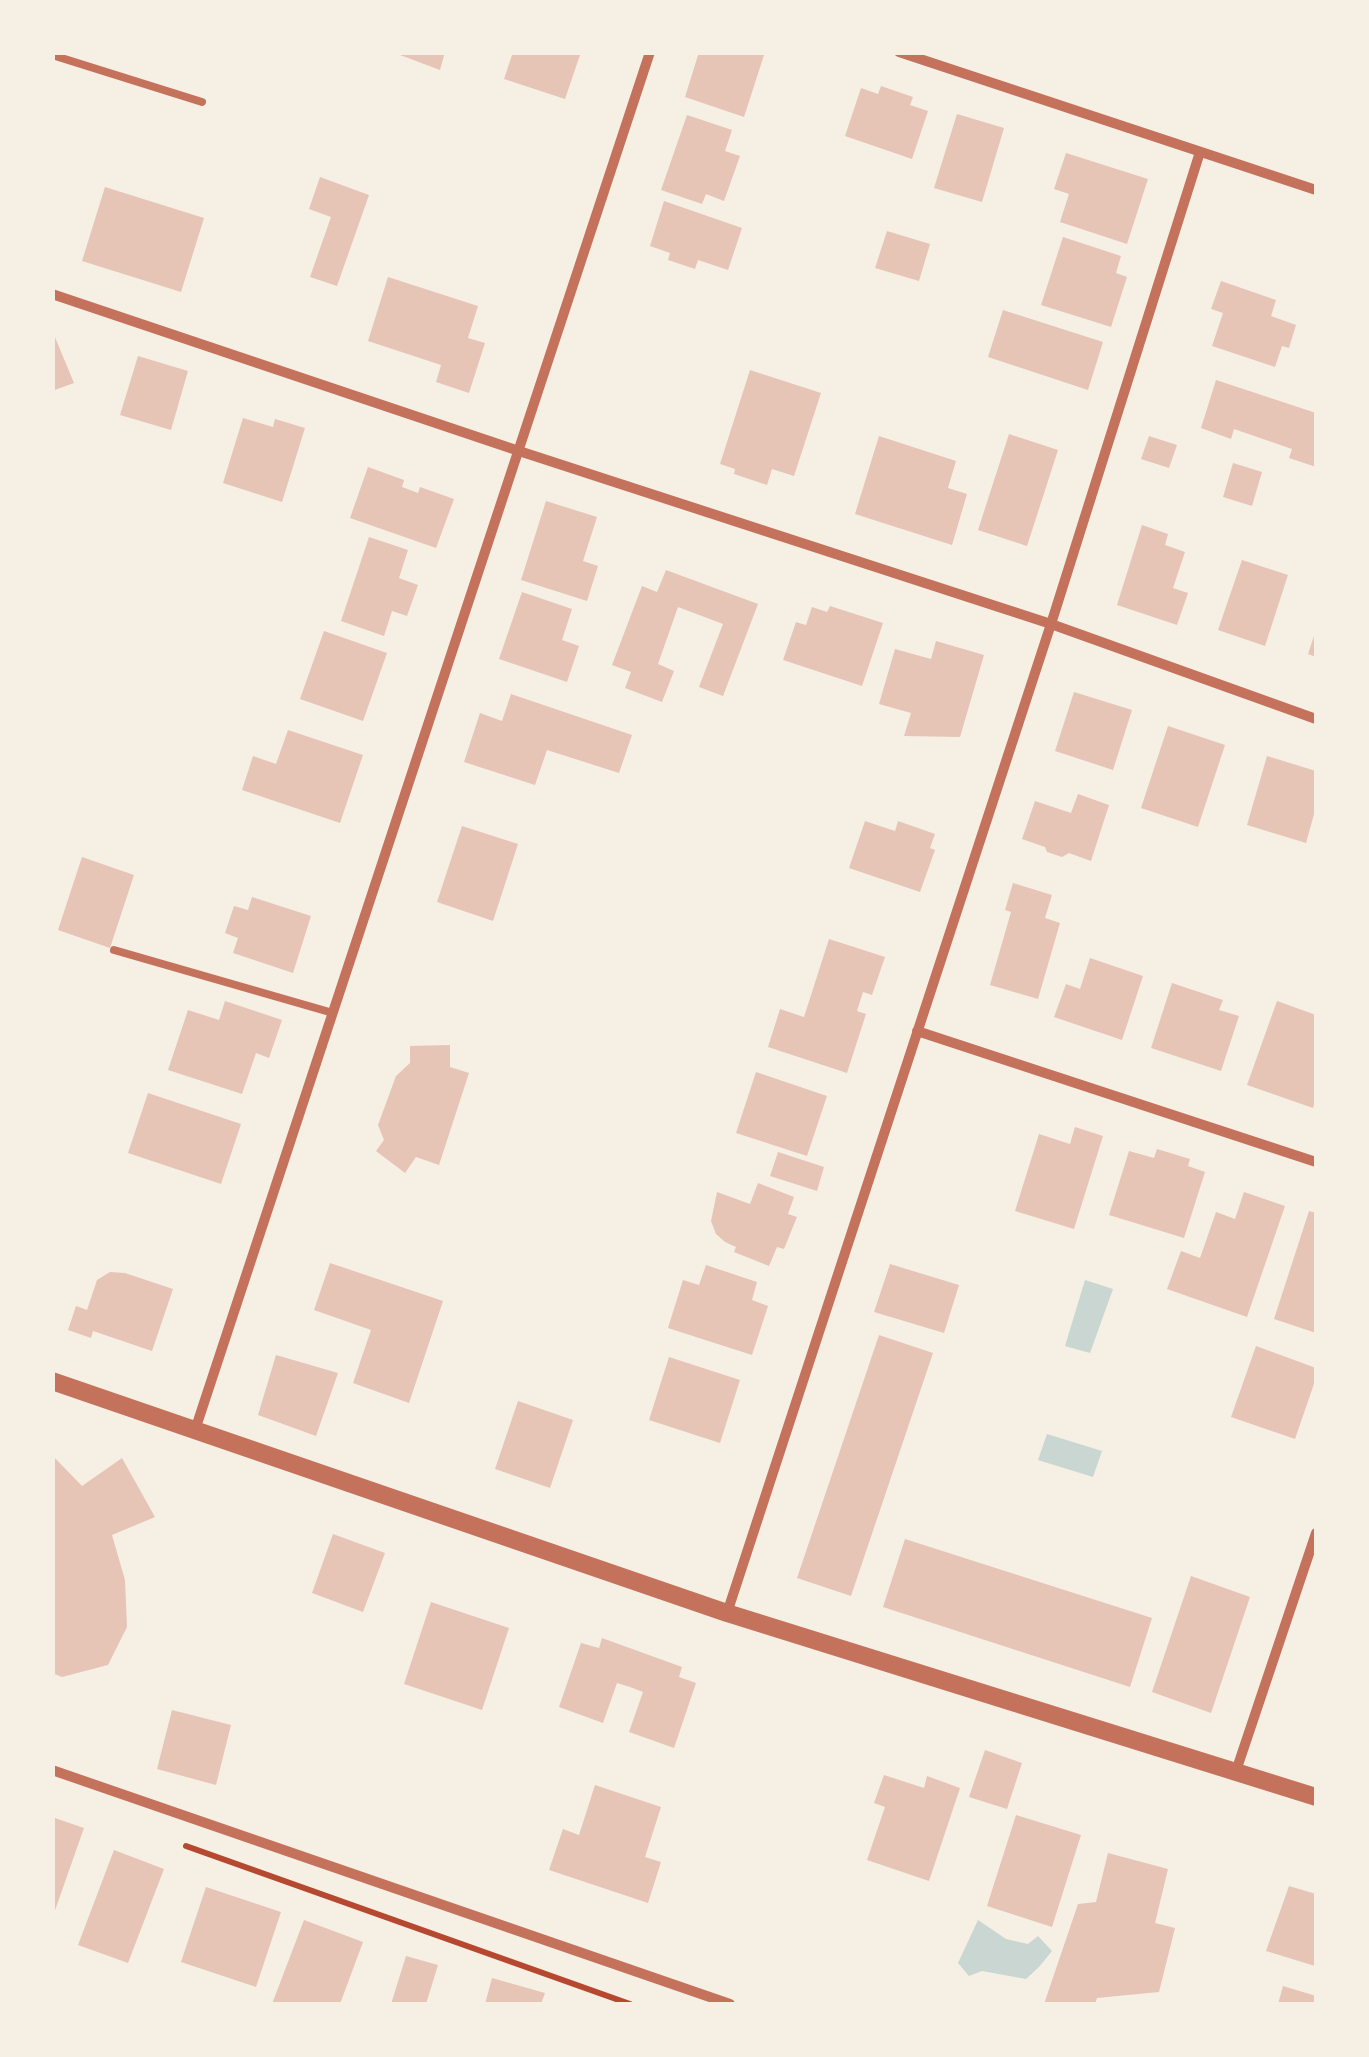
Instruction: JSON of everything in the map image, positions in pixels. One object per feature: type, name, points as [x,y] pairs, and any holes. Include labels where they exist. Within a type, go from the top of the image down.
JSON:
[{"type":"street","points":[[196,1430],[650,52]]},
{"type":"street","points":[[899,52],[1316,190]]},
{"type":"street","points":[[727,1613],[1200,152]]},
{"type":"street","points":[[52,294],[1050,624],[1316,719]]},
{"type":"street","points":[[917,1031],[1316,1162]]},
{"type":"street","points":[[52,1381],[727,1613],[1316,1796]]},
{"type":"street","points":[[1236,1771],[1316,1533]]},
{"type":"street","points":[[52,1770],[730,2004]]},
{"type":"lane","points":[[52,56],[202,102]]},
{"type":"lane","points":[[114,950],[333,1013]]},
{"type":"path","points":[[186,1846],[630,2004]]},
{"type":"shaded area","points":[[1085,1280],[1113,1289],[1090,1353],[1065,1346]]},
{"type":"shaded area","points":[[1047,1434],[1102,1451],[1093,1477],[1038,1460]]},
{"type":"shaded area","points":[[978,1920],[1006,1939],[1028,1944],[1038,1936],[1052,1951],[1026,1979],[982,1971],[969,1976],[958,1963]]},
{"type":"building","points":[[392,52],[445,52],[440,70]]},
{"type":"building","points":[[513,52],[581,52],[565,99],[504,79]]},
{"type":"building","points":[[699,52],[765,52],[744,117],[685,97]]},
{"type":"building","points":[[881,86],[913,97],[910,105],[928,111],[912,159],[845,136],[861,88],[878,94]]},
{"type":"building","points":[[957,114],[1004,128],[982,202],[934,188]]},
{"type":"building","points":[[687,115],[732,130],[725,151],[740,156],[724,201],[706,194],[702,204],[661,190]]},
{"type":"building","points":[[1066,153],[1148,179],[1127,244],[1060,222],[1069,194],[1054,189]]},
{"type":"building","points":[[320,177],[369,195],[337,286],[310,277],[331,217],[309,209]]},
{"type":"building","points":[[105,187],[204,218],[181,292],[82,261]]},
{"type":"building","points":[[664,201],[742,228],[728,270],[698,260],[695,269],[668,260],[670,253],[650,246]]},
{"type":"building","points":[[887,231],[930,244],[919,281],[875,268]]},
{"type":"building","points":[[1063,237],[1121,256],[1116,273],[1127,277],[1111,327],[1041,305]]},
{"type":"building","points":[[388,277],[478,306],[468,338],[485,343],[469,393],[436,382],[441,365],[368,341]]},
{"type":"building","points":[[1221,281],[1276,300],[1271,316],[1296,325],[1289,348],[1282,346],[1275,367],[1212,346],[1223,313],[1211,309]]},
{"type":"building","points":[[1003,310],[1103,342],[1088,390],[988,357]]},
{"type":"building","points":[[52,330],[74,383],[52,391]]},
{"type":"building","points":[[138,356],[188,371],[171,430],[120,415]]},
{"type":"building","points":[[750,370],[821,393],[794,476],[772,469],[767,485],[734,474],[735,469],[720,464]]},
{"type":"building","points":[[1216,380],[1316,413],[1316,467],[1289,458],[1292,449],[1234,429],[1231,439],[1201,428]]},
{"type":"building","points":[[243,418],[273,427],[275,419],[305,428],[282,502],[223,483]]},
{"type":"building","points":[[1009,434],[1058,450],[1027,546],[978,530]]},
{"type":"building","points":[[879,436],[956,461],[948,488],[967,494],[952,545],[855,514]]},
{"type":"building","points":[[1149,436],[1177,445],[1169,468],[1141,459]]},
{"type":"building","points":[[1233,463],[1262,472],[1252,506],[1223,497]]},
{"type":"building","points":[[368,467],[404,480],[402,487],[418,493],[420,487],[454,499],[436,548],[350,518]]},
{"type":"building","points":[[546,501],[597,517],[583,561],[598,566],[587,601],[521,580]]},
{"type":"building","points":[[1142,525],[1168,534],[1165,545],[1185,552],[1173,588],[1188,593],[1177,625],[1117,605]]},
{"type":"building","points":[[369,537],[408,550],[399,578],[418,585],[407,616],[392,611],[384,636],[341,621]]},
{"type":"building","points":[[1242,560],[1288,575],[1265,646],[1218,630]]},
{"type":"building","points":[[666,570],[758,604],[723,696],[699,687],[723,624],[678,607],[658,664],[674,671],[662,702],[625,688],[631,672],[612,665],[642,586],[657,592]]},
{"type":"building","points":[[522,592],[572,609],[562,640],[579,646],[567,682],[499,659]]},
{"type":"building","points":[[830,606],[883,623],[862,686],[783,660],[796,622],[806,625],[812,607],[827,612]]},
{"type":"building","points":[[1316,630],[1316,657],[1308,654]]},
{"type":"building","points":[[324,631],[387,653],[363,721],[300,699]]},
{"type":"building","points":[[936,641],[984,655],[960,737],[904,736],[911,713],[879,704],[895,649],[931,659]]},
{"type":"building","points":[[1074,692],[1132,710],[1113,770],[1055,751]]},
{"type":"building","points":[[511,694],[632,735],[619,773],[547,750],[535,785],[464,762],[480,713],[502,721]]},
{"type":"building","points":[[1168,726],[1225,745],[1198,827],[1141,808]]},
{"type":"building","points":[[288,730],[363,755],[340,823],[242,790],[253,756],[276,764]]},
{"type":"building","points":[[1267,756],[1316,771],[1316,807],[1306,843],[1247,825]]},
{"type":"building","points":[[1078,794],[1109,805],[1091,861],[1069,853],[1062,857],[1022,839],[1035,801],[1071,813]]},
{"type":"building","points":[[865,821],[895,831],[898,821],[935,834],[930,848],[935,850],[920,892],[849,868]]},
{"type":"building","points":[[462,826],[518,844],[493,921],[437,902]]},
{"type":"building","points":[[82,857],[134,875],[110,948],[58,930]]},
{"type":"building","points":[[1013,883],[1052,895],[1045,918],[1060,923],[1038,999],[990,985],[1011,912],[1005,910]]},
{"type":"building","points":[[252,897],[311,916],[293,973],[233,953],[238,938],[225,933],[234,906],[248,910]]},
{"type":"building","points":[[829,939],[885,957],[872,995],[863,992],[857,1011],[866,1014],[847,1073],[768,1047],[780,1009],[804,1017]]},
{"type":"building","points":[[1090,958],[1143,976],[1122,1040],[1054,1017],[1066,984],[1080,989]]},
{"type":"building","points":[[1172,983],[1223,1000],[1219,1010],[1239,1016],[1221,1071],[1151,1048]]},
{"type":"building","points":[[225,1001],[282,1020],[269,1058],[256,1053],[242,1094],[168,1070],[188,1010],[219,1020]]},
{"type":"building","points":[[1277,1001],[1316,1015],[1313,1108],[1247,1085]]},
{"type":"building","points":[[450,1045],[450,1067],[469,1073],[439,1165],[416,1157],[405,1173],[376,1151],[384,1140],[378,1125],[396,1076],[410,1063],[410,1046]]},
{"type":"building","points":[[756,1072],[827,1096],[807,1156],[736,1133]]},
{"type":"building","points":[[148,1093],[241,1124],[221,1184],[128,1153]]},
{"type":"building","points":[[1075,1127],[1103,1136],[1074,1229],[1015,1211],[1039,1134],[1070,1144]]},
{"type":"building","points":[[1157,1149],[1190,1159],[1188,1166],[1205,1172],[1184,1238],[1109,1215],[1129,1151],[1154,1158]]},
{"type":"building","points":[[778,1152],[824,1167],[817,1191],[770,1176]]},
{"type":"building","points":[[758,1183],[794,1197],[788,1214],[797,1217],[784,1249],[777,1247],[769,1266],[734,1252],[736,1247],[716,1234],[711,1221],[717,1192],[750,1204]]},
{"type":"building","points":[[1244,1192],[1285,1206],[1247,1317],[1167,1289],[1181,1251],[1200,1258],[1216,1212],[1235,1219]]},
{"type":"building","points":[[1309,1211],[1316,1213],[1316,1333],[1274,1319]]},
{"type":"building","points":[[330,1263],[443,1301],[409,1403],[353,1383],[371,1330],[314,1310]]},
{"type":"building","points":[[890,1264],[959,1285],[944,1333],[874,1312]]},
{"type":"building","points":[[706,1265],[757,1282],[752,1300],[768,1306],[752,1355],[668,1328],[683,1280],[699,1285]]},
{"type":"building","points":[[110,1272],[173,1289],[152,1351],[93,1331],[91,1338],[68,1330],[76,1306],[87,1310],[97,1280]]},
{"type":"building","points":[[879,1335],[933,1353],[851,1596],[797,1578]]},
{"type":"building","points":[[1256,1346],[1316,1368],[1295,1439],[1231,1417]]},
{"type":"building","points":[[276,1355],[338,1373],[316,1436],[258,1415]]},
{"type":"building","points":[[669,1357],[740,1380],[720,1443],[649,1420]]},
{"type":"building","points":[[518,1401],[573,1420],[550,1488],[495,1469]]},
{"type":"building","points":[[52,1455],[82,1486],[122,1458],[155,1517],[112,1535],[125,1580],[127,1627],[108,1665],[62,1677],[52,1673]]},
{"type":"building","points":[[333,1534],[385,1553],[363,1612],[312,1593]]},
{"type":"building","points":[[905,1539],[1152,1618],[1130,1687],[883,1607]]},
{"type":"building","points":[[1191,1576],[1250,1597],[1211,1713],[1152,1692]]},
{"type":"building","points":[[431,1602],[509,1628],[482,1710],[404,1684]]},
{"type":"building","points":[[602,1638],[682,1667],[679,1677],[696,1683],[674,1748],[629,1732],[643,1692],[630,1687],[617,1683],[603,1723],[559,1707],[581,1643],[599,1648]]},
{"type":"building","points":[[172,1710],[231,1725],[216,1785],[157,1769]]},
{"type":"building","points":[[985,1750],[1022,1763],[1007,1809],[969,1797]]},
{"type":"building","points":[[884,1775],[924,1788],[927,1776],[960,1788],[929,1881],[867,1860],[885,1807],[874,1803]]},
{"type":"building","points":[[595,1785],[661,1807],[645,1857],[661,1862],[648,1903],[549,1870],[563,1829],[579,1835]]},
{"type":"building","points":[[1016,1815],[1081,1835],[1052,1927],[987,1906]]},
{"type":"building","points":[[52,1817],[84,1828],[53,1916],[52,1915]]},
{"type":"building","points":[[114,1850],[164,1869],[128,1963],[78,1945]]},
{"type":"building","points":[[1108,1853],[1168,1869],[1155,1923],[1175,1928],[1159,1992],[1097,1998],[1095,2004],[1044,2004],[1078,1904],[1096,1902]]},
{"type":"building","points":[[1289,1886],[1316,1894],[1315,1966],[1266,1951]]},
{"type":"building","points":[[206,1887],[281,1912],[256,1987],[181,1962]]},
{"type":"building","points":[[304,1920],[363,1942],[340,2004],[272,2004]]},
{"type":"building","points":[[406,1956],[438,1965],[426,2004],[391,2004]]},
{"type":"building","points":[[492,1978],[545,1993],[541,2004],[485,2004]]},
{"type":"building","points":[[1283,1986],[1316,1996],[1316,2004],[1278,2004]]}]
